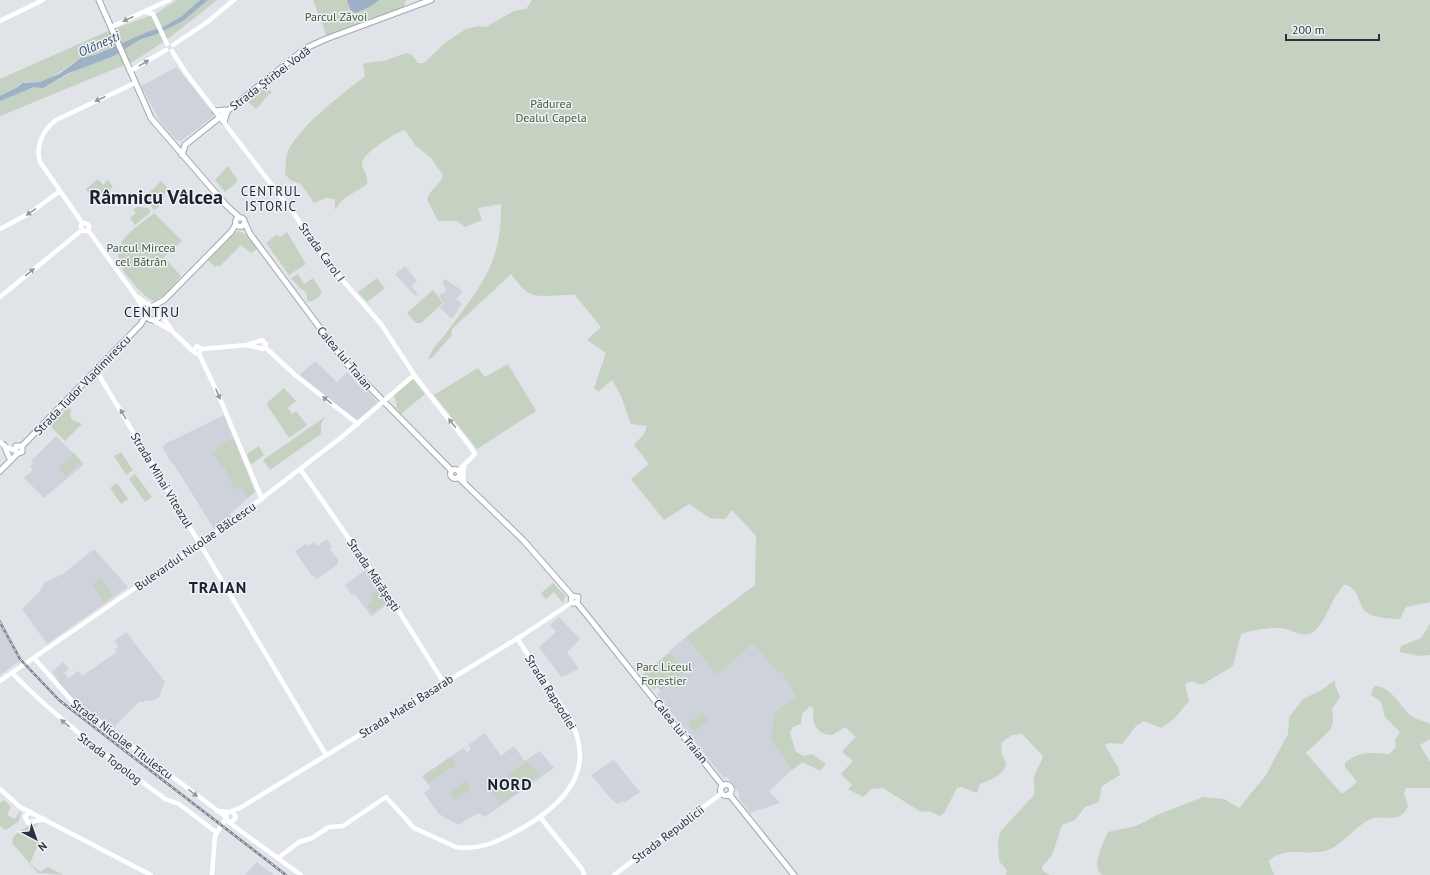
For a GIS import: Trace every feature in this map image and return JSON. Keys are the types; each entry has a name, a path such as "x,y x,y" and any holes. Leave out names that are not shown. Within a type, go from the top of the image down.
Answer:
{"main road":[{"name":"Calea lui Traian","path":"99,0 151,118 231,210 239,223 250,234 336,351 383,402 452,471 451,477 456,479 458,477 529,547 572,596 578,597 577,603 723,786 728,785 731,788 729,794 794,875"},
{"name":"Strada Știrbei Vodă","path":"184,145 310,46 431,0"},
{"path":"215,111 230,108"},
{"path":"224,122 225,116 230,108"},
{"path":"174,146 184,145"},
{"path":"180,153 184,145"},
{"path":"164,300 159,311 152,306 164,300 239,223"},
{"name":"Strada Tudor Vladimirescu","path":"16,450 20,444 22,446 141,324 152,306"},
{"name":"Strada Tudor Vladimirescu","path":"141,324 158,317 159,311"},
{"path":"146,314 152,320"},
{"path":"2,444 9,457"},
{"path":"0,466 16,450"},
{"path":"0,470 16,450"},
{"path":"452,471 458,471 458,477"},
{"path":"572,596 571,603 577,603"},
{"path":"723,786 720,790 722,793 725,795 729,794"}],"street":[{"path":"0,21 43,0"},
{"path":"111,27 169,0"},
{"path":"168,44 173,45 206,23 234,0"},
{"path":"153,14 160,5"},
{"path":"144,12 153,14"},
{"path":"153,14 168,44 166,50"},
{"path":"129,69 166,50 172,51 173,45"},
{"name":"Strada Carol I","path":"172,51 186,73 296,217 333,270 381,324 414,375 475,454 464,465"},
{"path":"135,83 60,118 53,123 44,132 39,145 39,158 83,224 81,226 135,295 146,314"},
{"path":"0,229 30,213 60,191"},
{"path":"0,297 85,230"},
{"path":"135,295 152,306"},
{"path":"159,311 173,332"},
{"path":"152,320 173,332 194,349 196,354 200,356 262,499"},
{"path":"194,349 198,346 201,348 247,345 264,341 266,344 265,347 295,376 358,424"},
{"path":"258,342 257,345 260,348"},
{"path":"247,345 260,348 265,347"},
{"path":"200,356 201,348"},
{"name":"Strada Mihai Viteazul","path":"96,370 326,755"},
{"name":"Bulevardul Nicolae Bălcescu","path":"0,681 200,544 262,499 358,424 414,375"},
{"path":"2,444 16,450"},
{"path":"458,471 464,465"},
{"path":"464,465 463,477 465,484"},
{"name":"Strada Mărășești","path":"301,470 393,602 444,683"},
{"name":"Strada Matei Basarab","path":"230,811 240,808 517,638 571,603"},
{"name":"Strada Rapsodiei","path":"278,858 299,842 316,836 329,827 344,826 386,797 414,828 448,844 462,848 488,846 540,817 557,803 572,786 580,768 581,750 579,738 571,721 517,638"},
{"name":"Strada Nicolae Titulescu","path":"34,658 72,701 217,811 226,820 242,830 301,875"},
{"name":"Strada Topolog","path":"12,673 44,706 71,729 165,799 180,804 216,832"},
{"path":"0,789 20,807 152,875"},
{"name":"Strada Republicii","path":"614,875 722,793"},
{"path":"20,807 28,823 44,819"},
{"path":"226,820 235,820 240,808"},
{"path":"212,875 216,832 226,820 230,811 217,811"},
{"name":"Strada Nicolae Titulescu","path":"230,811 236,817 242,830"},
{"path":"25,816 32,813"},
{"path":"32,813 34,821"},
{"path":"540,817 586,875"}],"shaded area":[{"path":"177,67 215,115 181,141 176,140 161,123 141,86"},
{"path":"405,266 417,281 411,286 418,294 415,296 395,274"},
{"path":"445,279 463,291 456,299 462,304 452,319 440,308 444,303 439,296 447,290 442,282"},
{"path":"315,361 337,382 347,372 361,388 363,386 377,402 377,405 356,421 300,375"},
{"path":"224,415 255,492 230,514 232,517 214,529 173,463 171,463 163,448 165,444"},
{"path":"56,436 84,464 44,498 24,478 33,470 30,466 33,463 31,461"},
{"path":"327,539 332,547 330,549 338,560 338,564 317,579 314,575 312,576 295,551 306,544 308,546 314,542 317,546"},
{"path":"94,549 128,587 47,644 22,609 40,591 44,583 63,574"},
{"path":"367,569 391,602 371,616 354,593 352,595 345,585"},
{"path":"559,617 580,639 567,652 579,669 561,677 539,647 556,632 550,625"},
{"path":"0,618 13,647 22,659 0,675"},
{"path":"126,632 165,682 159,697 154,700 139,702 113,728 72,700 56,682 57,678 52,672 63,662 69,669 64,673 69,678 78,671 82,676 117,652 115,649 119,646 114,641"},
{"path":"686,637 717,675 753,644 777,672 781,672 796,696 774,713 775,717 771,728 775,732 769,738 792,770 769,791 780,803 750,813 739,798 739,793 727,777 723,777 658,696 658,694 685,670 669,651"},
{"path":"485,733 501,756 514,746 525,761 540,751 554,768 485,817 478,813 458,825 439,814 424,793 431,788 422,776 463,748 467,752 471,749 468,745"},
{"path":"614,760 640,792 624,803 622,801 618,804 611,799 591,775"},
{"path":"257,862 274,875 245,875"}],"green space":[{"path":"177,0 200,0 182,16 165,26 147,32 95,55 78,60 52,77 40,82 24,82 19,84 18,87 0,96 0,79 106,32 157,13"},
{"path":"208,0 217,0 169,38 134,61 0,116 0,101 34,87 47,86 85,65 114,56 141,39 155,35 183,21"},
{"name":"Parcul Zăvoi","path":"313,0 407,0 404,8 327,37"},
{"name":"Pădurea Dealul Capela","path":"532,0 1430,0 1430,602 1406,607 1400,619 1379,617 1365,611 1358,595 1347,585 1344,585 1339,590 1322,623 1318,628 1309,634 1301,634 1277,628 1241,634 1233,666 1203,684 1198,684 1192,681 1185,684 1189,701 1174,719 1161,728 1144,721 1136,726 1122,744 1109,743 1105,745 1119,769 1120,775 1102,786 1099,802 1085,807 1075,820 1062,825 1052,855 1042,867 1043,871 1050,875 1006,875 1007,870 999,861 998,842 1000,832 1033,796 1035,791 1034,777 1043,756 1022,734 1012,735 1001,743 1002,754 1006,763 1000,774 980,784 977,793 961,787 957,788 944,813 940,816 929,811 921,812 883,788 872,789 863,797 848,789 852,785 841,774 853,761 843,753 843,750 856,737 845,727 832,735 819,731 814,724 814,710 810,706 802,714 801,724 793,727 790,733 796,752 804,756 812,754 826,764 820,771 803,762 792,770 769,738 774,732 771,728 775,717 774,713 796,696 781,672 777,672 753,644 717,675 686,637 755,585 756,536 732,510 725,519 710,518 689,504 664,520 631,479 649,464 634,445 644,434 647,426 631,424 621,396 612,380 598,392 594,388 606,353 587,340 601,327 575,295 533,295 524,289 511,274 452,329 451,336 432,358 428,359 435,347 471,299 488,272 498,242 501,204 478,208 482,220 465,227 457,221 438,221 427,199 430,192 440,181 443,175 430,157 415,145 405,130 388,139 368,154 362,163 367,178 367,184 341,201 335,210 335,199 326,198 314,203 301,184 290,180 285,174 287,153 297,137 324,109 365,76 363,65 365,63 384,61 406,53 412,55 418,63 424,63 445,43 466,29 478,26 486,27 514,11 526,9"},
{"path":"263,86 272,92 256,109 246,100"},
{"path":"228,166 238,181 225,192 215,180"},
{"path":"98,179 103,185 108,180 113,187 101,197 98,194 90,195 86,189"},
{"path":"161,181 167,187 162,204 156,209 153,209 149,202 146,205 139,203"},
{"path":"137,207 148,208 151,212 135,225 130,218 136,213 133,210"},
{"name":"Parcul Mircea cel Bătrân","path":"154,213 182,241 164,257 181,276 164,295 154,301 143,294 134,285 121,267 118,257 119,248 129,233"},
{"path":"237,231 240,231 246,235 257,249 251,253 241,245 219,267 217,265 215,267 208,260"},
{"path":"287,232 306,264 289,275 266,243 276,235 280,237"},
{"path":"298,274 304,284 313,278 322,292 320,293 321,295 313,301 307,301 307,295 304,290 302,290 291,278"},
{"path":"377,278 385,288 367,302 358,292"},
{"path":"433,290 443,303 421,323 416,323 407,313"},
{"path":"508,364 536,411 477,449 434,395 478,368 485,377"},
{"path":"413,379 425,394 401,414 396,407 394,395"},
{"path":"284,388 296,401 288,408 292,414 296,411 307,425 289,438 267,405 267,403"},
{"path":"68,407 71,410 70,415 72,420 82,424 65,441 50,426"},
{"path":"325,417 321,424 321,434 270,470 263,460"},
{"path":"234,439 255,492 247,498 241,487 235,490 224,466 221,467 216,456 213,457 211,452 218,449 217,446"},
{"path":"259,446 264,455 252,464 250,463 247,454"},
{"path":"121,452 133,470 126,475 114,456"},
{"path":"74,453 81,461 66,476 59,468"},
{"path":"135,474 152,497 145,502 129,479"},
{"path":"117,483 128,499 121,504 110,488"},
{"path":"101,578 113,595 104,602 92,585"},
{"path":"553,583 565,596 563,603 554,592 546,599 541,593"},
{"path":"379,589 388,602 373,613 367,605 373,601 370,596"},
{"path":"1430,624 1430,655 1420,656 1400,652 1401,646 1421,638"},
{"name":"Parc Liceul Forestier","path":"670,652 686,670 661,691 657,687 654,690 642,675"},
{"path":"1335,680 1335,685 1340,697 1332,709 1333,722 1330,730 1306,753 1342,794 1357,782 1345,767 1345,763 1361,754 1389,754 1396,747 1395,740 1400,732 1385,717 1381,702 1371,695 1374,686 1390,692 1412,717 1430,724 1430,739 1420,745 1430,762 1430,788 1406,788 1404,793 1408,806 1405,812 1396,817 1371,819 1359,826 1339,844 1328,850 1321,852 1290,852 1275,856 1269,861 1274,875 1103,875 1099,872 1097,861 1108,832 1136,826 1157,815 1203,797 1224,799 1239,808 1266,775 1288,734 1289,717 1303,699 1322,690"},
{"path":"702,712 708,720 694,732 688,724"},
{"path":"451,757 456,764 429,783 424,776"},
{"path":"528,761 539,775 518,791 507,776"},
{"path":"507,778 517,792 501,804 491,790"},
{"path":"466,781 471,789 455,800 450,792"},
{"path":"4,800 11,807 7,815 15,819 20,811 21,813 19,821 6,830 0,826 0,803"},
{"path":"37,822 39,823 30,832 39,843 30,863 40,872 48,867 63,875 38,873 12,843 13,837 21,830"}],"water":[{"path":"200,0 208,0 183,21 155,35 141,39 114,56 69,73 43,88 34,87 0,101 0,96 18,87 22,83 40,82 59,74 81,58 95,55 147,32 165,26 182,16"},
{"path":"347,0 379,0 371,6 356,13 351,11"}],"railway":[{"path":"0,622 20,659 59,700 286,875"}],"district":[{"name":"Râmnicu Vâlcea","path":"156,197"},
{"name":"CENTRUL ISTORIC","path":"271,198"},
{"name":"CENTRU","path":"152,312"},
{"name":"TRAIAN","path":"218,587"},
{"name":"NORD","path":"510,784"}],"water label":[{"name":"Olănești","path":"99,44"}]}
